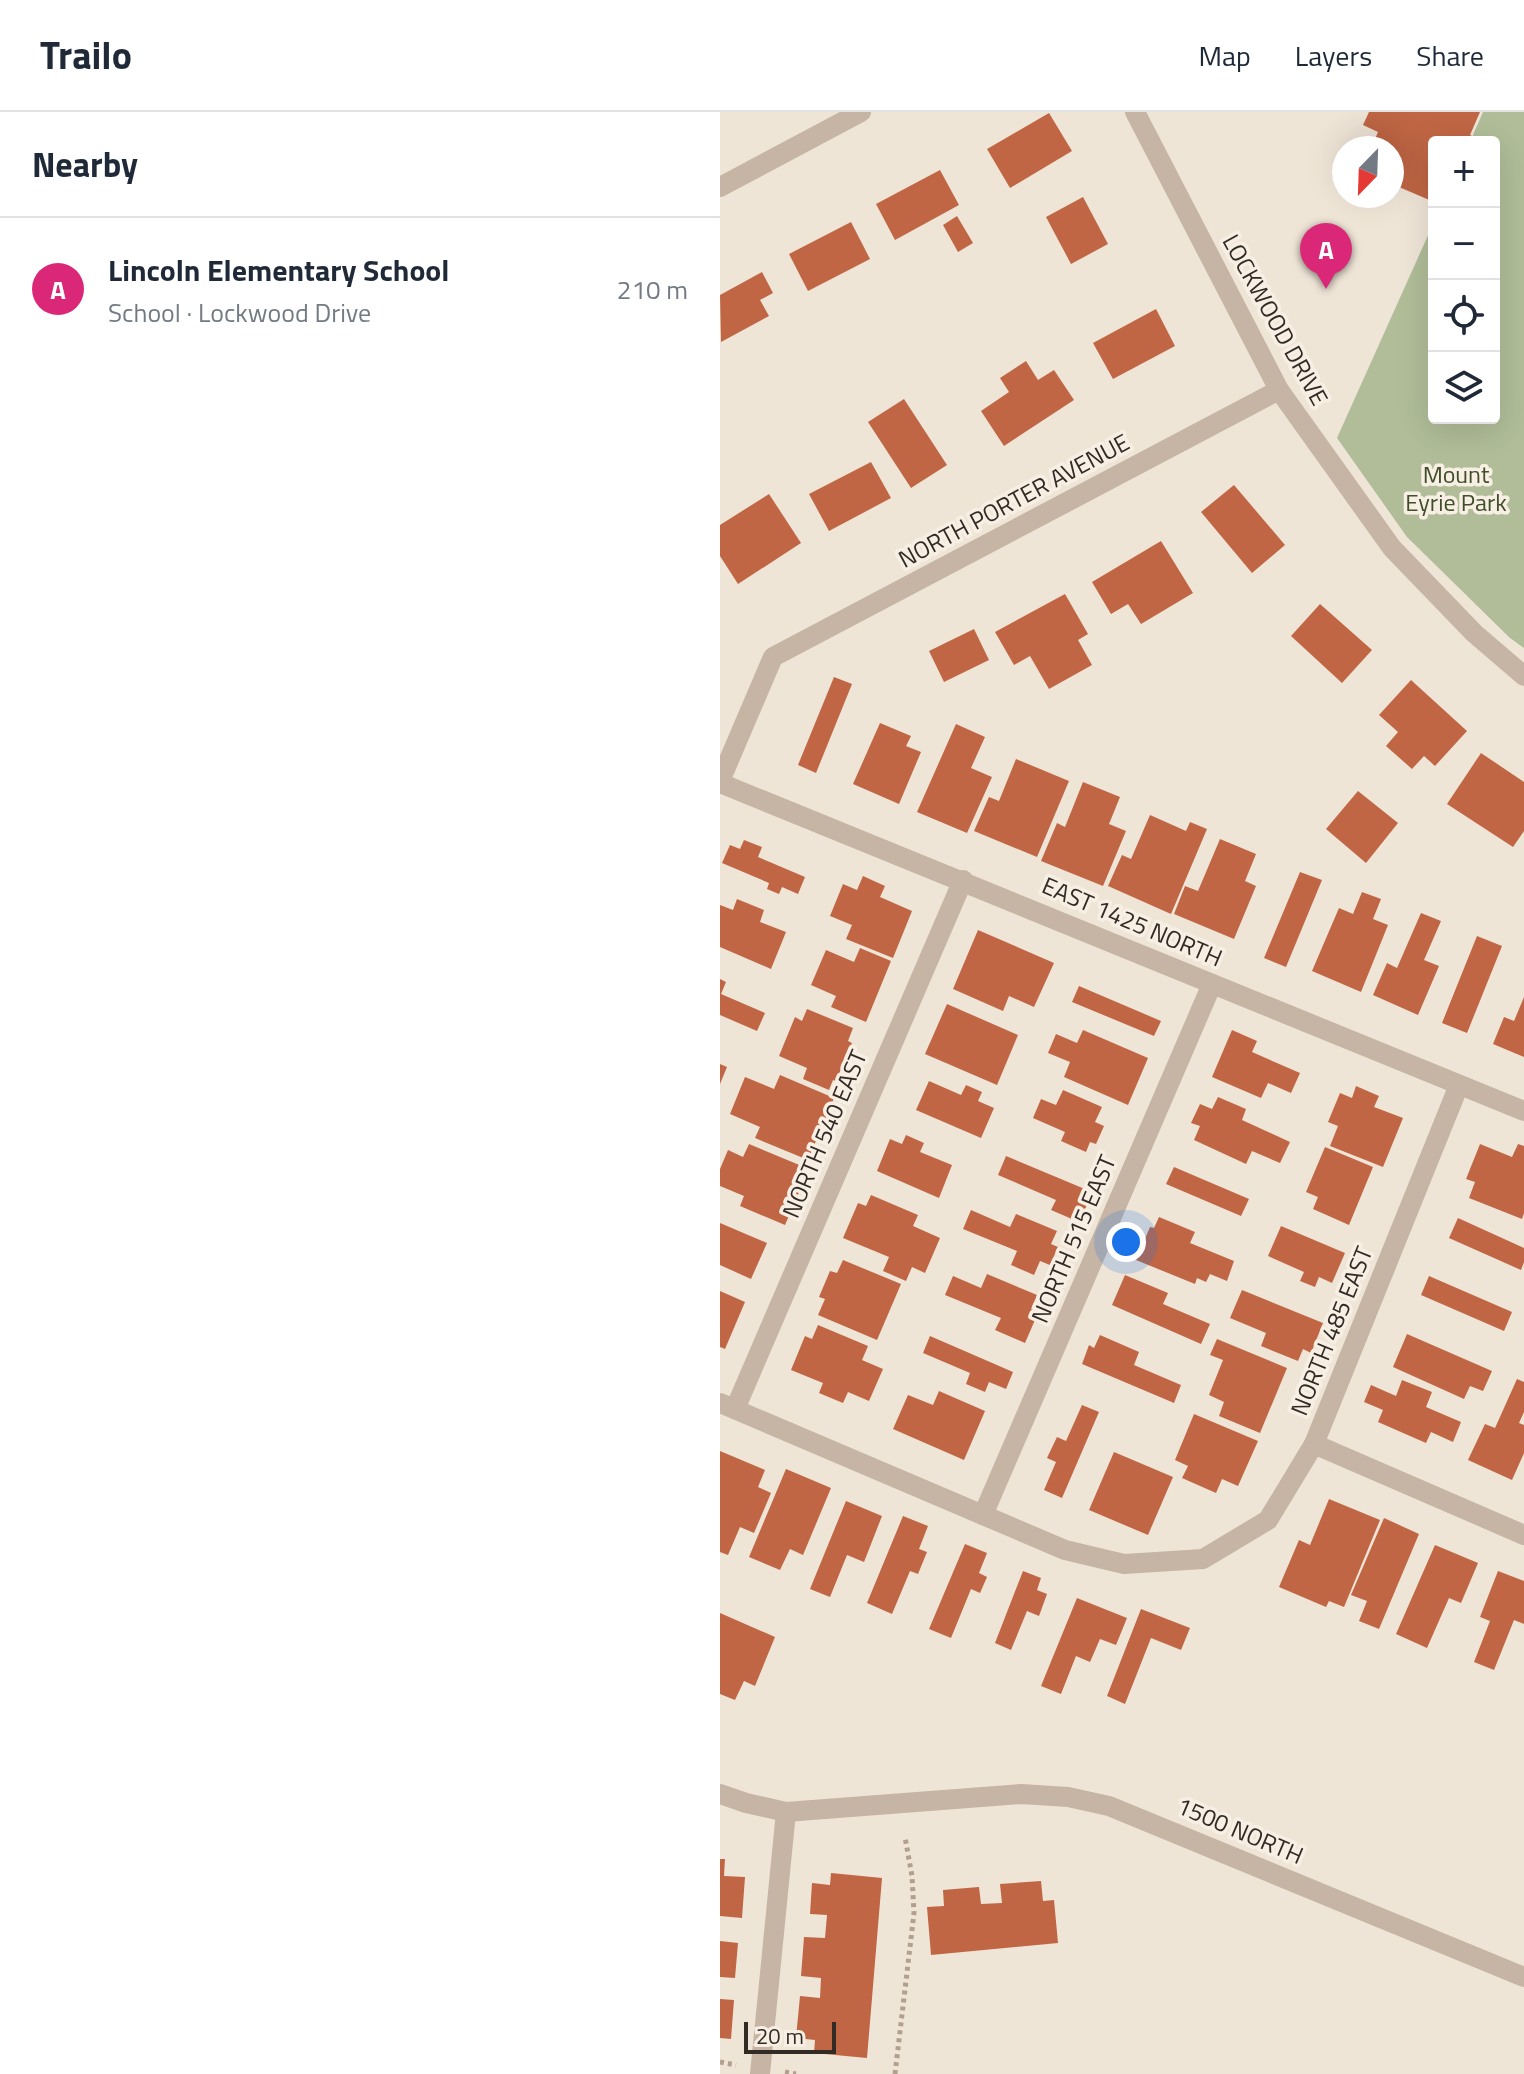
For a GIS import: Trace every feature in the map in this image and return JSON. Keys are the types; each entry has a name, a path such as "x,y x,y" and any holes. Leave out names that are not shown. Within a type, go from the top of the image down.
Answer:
{"street":[{"path":"720,187 861,112"},
{"name":"LOCKWOOD DRIVE","path":"1135,112 1279,390 1392,548 1474,633 1524,676"},
{"name":"NORTH PORTER AVENUE","path":"720,782 773,657 1279,390"},
{"name":"EAST 1425 NORTH","path":"720,782 1524,1111"},
{"name":"NORTH 540 EAST","path":"727,1406 963,880"},
{"name":"NORTH 515 EAST","path":"983,1515 1212,984"},
{"name":"NORTH 485 EAST","path":"983,1515 1065,1550 1124,1564 1203,1559 1268,1520 1314,1444 1459,1085"},
{"path":"727,1406 983,1515"},
{"path":"1314,1444 1524,1535"},
{"name":"1500 NORTH","path":"720,1794 786,1812 1021,1794 1068,1797 1109,1806 1524,1977"},
{"path":"760,2074 786,1812"}],"path":[{"path":"895,2074 906,2003 914,1913 905,1837"},
{"path":"720,2062 737,2065"},
{"path":"784,2072 796,2074"}],"green space":[{"name":"Mount Eyrie Park","path":"1483,112 1524,112 1524,648 1407,537 1337,438 1428,235 1428,424 1500,424 1500,136 1473,136"}],"building":[{"path":"1369,112 1480,112 1470,135 1472,136 1428,136 1428,199 1404,189 1404,136 1376,136 1378,132 1363,125"},
{"path":"1049,113 1072,151 1010,188 987,149"},
{"path":"940,170 959,205 895,240 876,204"},
{"path":"1083,197 1108,244 1071,264 1046,217"},
{"path":"957,216 973,243 958,252 943,225"},
{"path":"851,222 870,259 808,291 789,254"},
{"path":"762,272 773,293 760,300 769,316 721,342 720,295"},
{"path":"1156,309 1175,346 1113,379 1093,343"},
{"path":"1026,361 1038,380 1054,370 1074,400 1004,446 981,411 1009,392 1000,378"},
{"path":"904,399 947,465 911,488 868,422"},
{"path":"871,462 891,498 829,531 809,494"},
{"path":"1234,485 1285,545 1252,573 1201,512"},
{"path":"769,494 801,543 738,584 720,556 720,525"},
{"path":"1161,541 1193,593 1141,624 1128,604 1111,614 1092,582"},
{"path":"1065,594 1088,634 1078,640 1092,665 1049,689 1030,656 1014,665 995,632"},
{"path":"1320,604 1372,650 1342,683 1291,636"},
{"path":"974,629 989,660 944,682 929,651"},
{"path":"834,677 852,684 816,773 798,765"},
{"path":"1411,680 1467,731 1435,766 1424,756 1412,769 1386,746 1398,732 1379,715"},
{"path":"880,723 911,736 906,746 921,752 899,804 853,784"},
{"path":"956,724 985,737 971,768 992,777 967,833 917,812"},
{"path":"1481,753 1524,782 1524,831 1513,847 1447,804"},
{"path":"1016,759 1069,781 1037,857 974,831 989,797 999,801"},
{"path":"1083,782 1120,797 1109,824 1126,831 1103,886 1041,861 1057,823 1065,827"},
{"path":"1358,791 1398,823 1366,863 1326,829"},
{"path":"1150,815 1186,831 1190,822 1207,829 1171,914 1108,886 1122,855 1131,859"},
{"path":"1220,839 1256,854 1245,881 1256,886 1234,939 1174,914 1185,886 1198,891"},
{"path":"744,840 762,847 758,857 805,877 798,894 782,887 779,894 767,889 769,883 722,863 730,845 740,849"},
{"path":"1300,872 1322,880 1286,967 1264,958"},
{"path":"863,876 885,886 880,897 912,911 893,958 846,939 852,925 830,916 843,884 857,890"},
{"path":"1362,892 1381,899 1373,919 1388,925 1361,992 1312,971 1339,908 1353,914"},
{"path":"737,899 764,910 760,922 786,932 771,969 720,947 720,905 733,910"},
{"path":"1421,913 1441,921 1424,960 1439,966 1418,1015 1373,995 1387,963 1397,968"},
{"path":"978,930 1054,963 1034,1007 1009,996 1003,1011 953,989"},
{"path":"1477,936 1502,946 1467,1033 1442,1023"},
{"path":"860,948 891,961 866,1022 831,1007 836,996 811,985 826,950 854,962"},
{"path":"720,979 726,982 721,994 765,1013 757,1031 720,1015"},
{"path":"1079,986 1161,1021 1154,1036 1072,1002"},
{"path":"1524,997 1524,1057 1493,1044 1504,1017 1514,1021"},
{"path":"947,1004 1018,1035 997,1085 925,1054"},
{"path":"807,1009 853,1028 848,1041 852,1043 829,1090 803,1079 807,1068 779,1056 795,1017 802,1021"},
{"path":"1083,1030 1148,1058 1128,1105 1064,1077 1070,1062 1048,1053 1056,1034 1077,1043"},
{"path":"1232,1030 1257,1041 1252,1052 1300,1073 1291,1093 1268,1083 1261,1098 1212,1077"},
{"path":"720,1064 727,1067 720,1084"},
{"path":"780,1075 834,1098 808,1160 755,1138 760,1127 730,1114 745,1077 774,1089"},
{"path":"929,1081 961,1095 966,1085 982,1092 978,1101 994,1108 981,1138 916,1110"},
{"path":"1356,1086 1379,1096 1374,1107 1403,1118 1383,1167 1330,1146 1338,1126 1328,1122 1340,1093 1352,1098"},
{"path":"1063,1090 1102,1107 1095,1122 1104,1126 1096,1144 1090,1142 1086,1152 1061,1141 1065,1132 1033,1118 1041,1099 1056,1105"},
{"path":"1218,1097 1246,1109 1242,1120 1290,1142 1280,1163 1252,1151 1246,1164 1194,1140 1200,1126 1191,1123 1200,1104 1212,1109"},
{"path":"906,1135 924,1143 920,1152 952,1165 939,1198 877,1171 890,1139 902,1144"},
{"path":"749,1144 809,1169 785,1225 740,1206 744,1196 720,1186 720,1169 728,1150 743,1157"},
{"path":"1480,1144 1512,1157 1518,1144 1524,1146 1522,1219 1469,1198 1475,1182 1466,1179"},
{"path":"1325,1147 1373,1167 1349,1225 1313,1209 1318,1197 1306,1192"},
{"path":"1006,1156 1092,1192 1084,1212 1076,1208 1072,1219 1051,1210 1056,1200 998,1175"},
{"path":"1174,1167 1249,1199 1241,1216 1166,1184"},
{"path":"871,1195 918,1215 913,1226 940,1238 925,1273 912,1267 906,1281 883,1271 889,1257 843,1238 858,1203 866,1206"},
{"path":"971,1210 1010,1227 1016,1214 1057,1231 1051,1244 1058,1247 1050,1265 1040,1261 1034,1275 1011,1265 1017,1251 963,1229"},
{"path":"1159,1217 1195,1232 1190,1243 1234,1261 1227,1281 1210,1274 1206,1282 1197,1278 1195,1284 1136,1260 1150,1227 1154,1228"},
{"path":"1458,1218 1524,1248 1521,1270 1449,1238"},
{"path":"720,1223 767,1243 751,1279 720,1265"},
{"path":"1281,1226 1345,1253 1332,1283 1319,1277 1315,1287 1300,1281 1304,1272 1268,1256"},
{"path":"843,1260 901,1284 877,1340 818,1315 825,1299 819,1297 830,1271 837,1273"},
{"path":"987,1274 1037,1295 1031,1309 1038,1313 1025,1343 995,1330 1001,1318 945,1295 953,1276 981,1288"},
{"path":"1125,1275 1168,1293 1163,1304 1210,1324 1201,1344 1112,1305"},
{"path":"1429,1276 1512,1312 1504,1331 1421,1295"},
{"path":"1242,1290 1323,1323 1311,1353 1303,1349 1298,1361 1261,1346 1266,1333 1230,1318"},
{"path":"720,1291 745,1302 725,1349 720,1347"},
{"path":"818,1325 868,1346 862,1360 883,1369 869,1401 848,1392 843,1403 819,1393 823,1383 791,1370 805,1336 812,1339"},
{"path":"1407,1334 1492,1371 1483,1391 1470,1386 1464,1399 1393,1367"},
{"path":"1100,1335 1139,1352 1134,1365 1181,1385 1174,1403 1082,1364 1089,1345 1094,1348"},
{"path":"930,1336 1013,1372 1006,1389 989,1382 985,1392 966,1384 970,1373 923,1353"},
{"path":"1217,1339 1287,1368 1260,1433 1219,1416 1224,1402 1209,1395 1223,1360 1210,1355"},
{"path":"1517,1379 1524,1382 1524,1412 1519,1423 1524,1425 1524,1453 1512,1480 1468,1460 1485,1424 1495,1428"},
{"path":"1402,1380 1432,1392 1426,1407 1461,1422 1453,1442 1431,1432 1426,1443 1378,1422 1383,1410 1364,1402 1371,1385 1396,1396"},
{"path":"939,1391 985,1411 964,1460 893,1429 908,1395 933,1405"},
{"path":"1082,1405 1099,1412 1062,1498 1044,1490 1056,1462 1047,1458 1057,1437 1066,1441"},
{"path":"1194,1414 1258,1441 1238,1486 1222,1479 1216,1493 1182,1478 1188,1466 1175,1460"},
{"path":"720,1451 765,1470 758,1487 771,1493 754,1533 740,1527 728,1555 720,1552"},
{"path":"1114,1452 1173,1477 1148,1535 1089,1510"},
{"path":"786,1469 831,1488 803,1555 790,1549 780,1570 749,1557"},
{"path":"1329,1499 1380,1520 1344,1607 1329,1601 1326,1607 1279,1587 1299,1540 1310,1545"},
{"path":"846,1501 882,1516 864,1562 847,1555 830,1597 810,1589"},
{"path":"903,1516 928,1526 919,1549 927,1552 918,1574 910,1571 892,1614 867,1603"},
{"path":"1384,1518 1419,1534 1379,1629 1359,1621 1367,1601 1351,1595"},
{"path":"965,1544 987,1553 979,1573 987,1577 980,1593 971,1589 951,1638 929,1629"},
{"path":"1435,1545 1478,1563 1461,1603 1449,1598 1427,1648 1396,1634"},
{"path":"1023,1571 1041,1578 1037,1590 1047,1594 1039,1616 1027,1611 1011,1650 995,1643"},
{"path":"1498,1571 1524,1581 1524,1624 1514,1620 1494,1670 1474,1662 1490,1621 1480,1617"},
{"path":"1077,1598 1127,1618 1116,1645 1100,1639 1090,1662 1076,1656 1061,1694 1041,1686"},
{"path":"1141,1609 1190,1628 1181,1650 1151,1638 1125,1704 1107,1696"},
{"path":"720,1613 775,1637 755,1686 744,1681 735,1700 720,1694"},
{"path":"720,1859 725,1859 724,1876 745,1877 742,1918 720,1916"},
{"path":"831,1873 882,1878 867,2058 814,2053 815,2040 796,2038 800,1996 820,1998 821,1978 801,1976 804,1937 825,1938 827,1915 810,1914 812,1883 830,1885"},
{"path":"1041,1881 1043,1901 1054,1900 1058,1943 931,1955 927,1907 944,1906 943,1890 979,1887 981,1904 1002,1903 1000,1884"},
{"path":"720,1941 738,1943 735,1978 720,1977"},
{"path":"720,1999 734,2000 731,2039 720,2038"}],"place":[{"name":"Lincoln Elementary School","path":"1326,289"}]}
